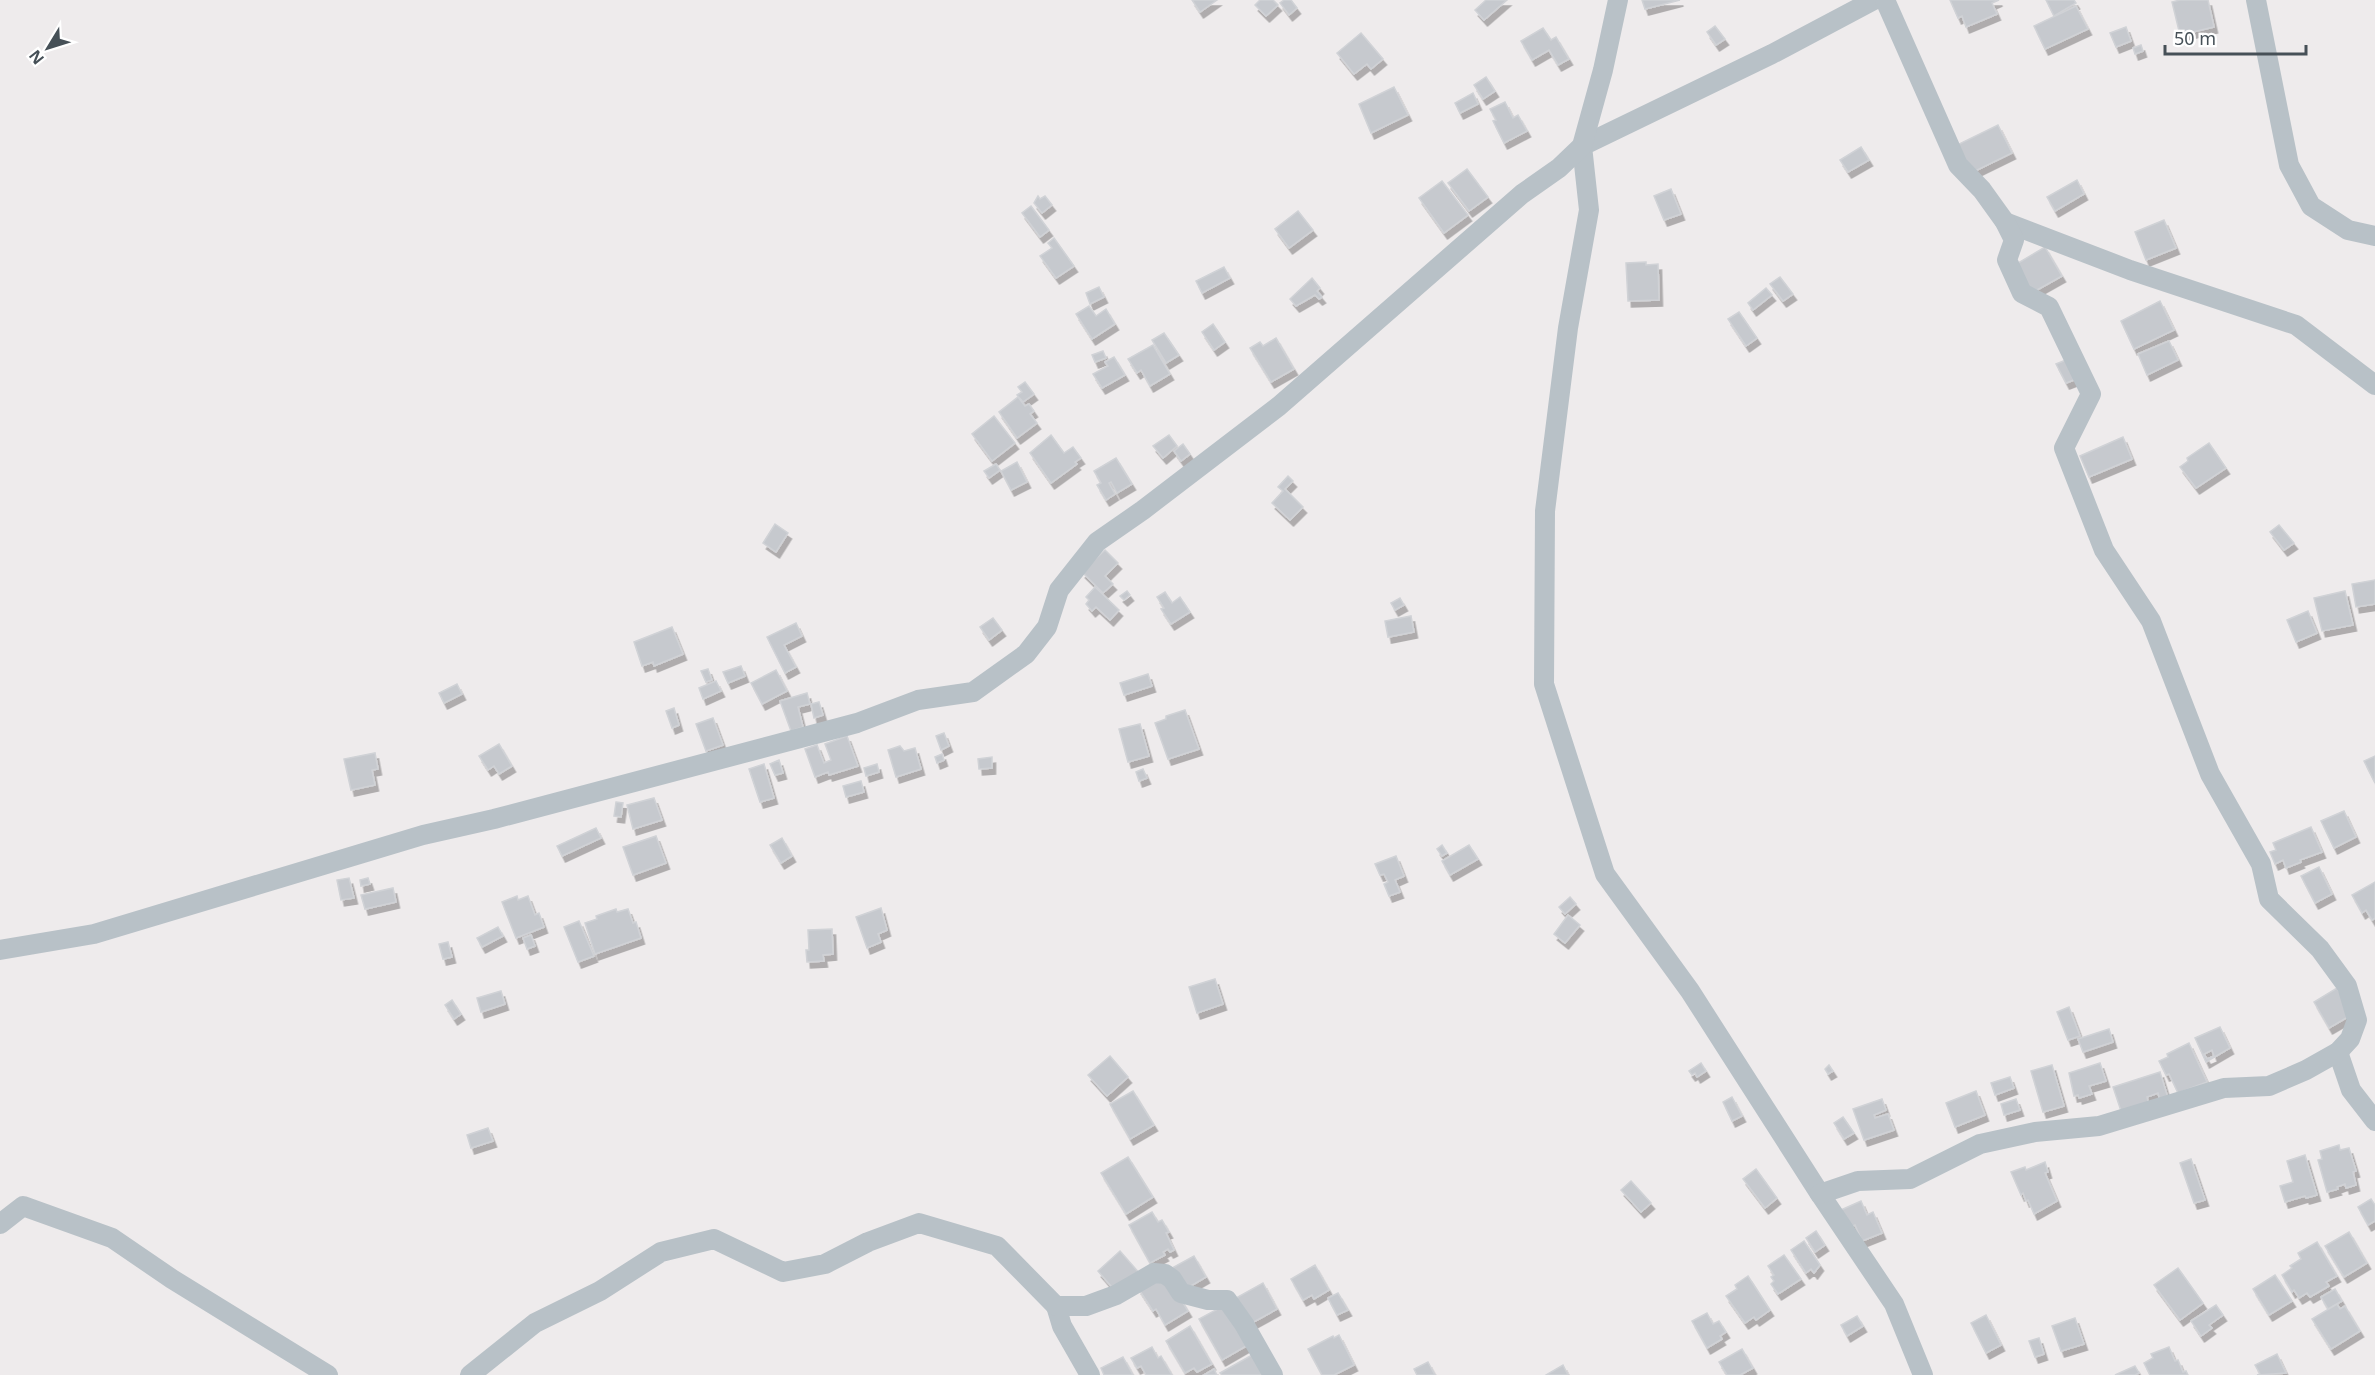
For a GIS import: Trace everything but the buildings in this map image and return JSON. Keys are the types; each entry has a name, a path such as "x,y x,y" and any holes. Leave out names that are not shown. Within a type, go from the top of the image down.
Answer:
{"street":[{"path":"1618,0 1603,70 1582,146 1589,210 1568,328 1545,511 1544,684 1605,874 1690,991 1820,1194 1894,1304 1923,1375"},
{"path":"0,950 94,934 423,835 494,819 857,723 918,700 973,692 1026,654 1047,627 1059,590 1097,542 1143,510 1279,406 1522,194 1559,168 1582,146 1772,54 1874,0"},
{"path":"1820,1194 1858,1181 1910,1179 1980,1144 2035,1132 2099,1126 2224,1088 2269,1086 2306,1070 2338,1052 2350,1039 2357,1020 2347,986 2320,950 2269,899 2261,864 2210,774 2151,621 2104,550 2064,448 2091,394 2049,307 2022,293 2007,260 2014,240 2005,222 1982,190 1958,165 1885,0"},
{"path":"2256,0 2289,165 2311,206 2348,230 2375,236"},
{"path":"2005,222 2130,270 2296,325 2375,385"},
{"path":"2338,1052 2351,1090 2375,1121"},
{"path":"0,1224 23,1206 112,1238 172,1279 328,1375"},
{"path":"470,1375 536,1323 600,1292 661,1252 714,1239 783,1272 825,1264 868,1242 919,1223 997,1246 1056,1306 1062,1326 1090,1375"},
{"path":"1056,1306 1086,1306 1116,1295 1154,1273 1165,1274 1172,1279 1181,1293 1208,1300 1227,1300 1244,1324 1273,1375"}]}
